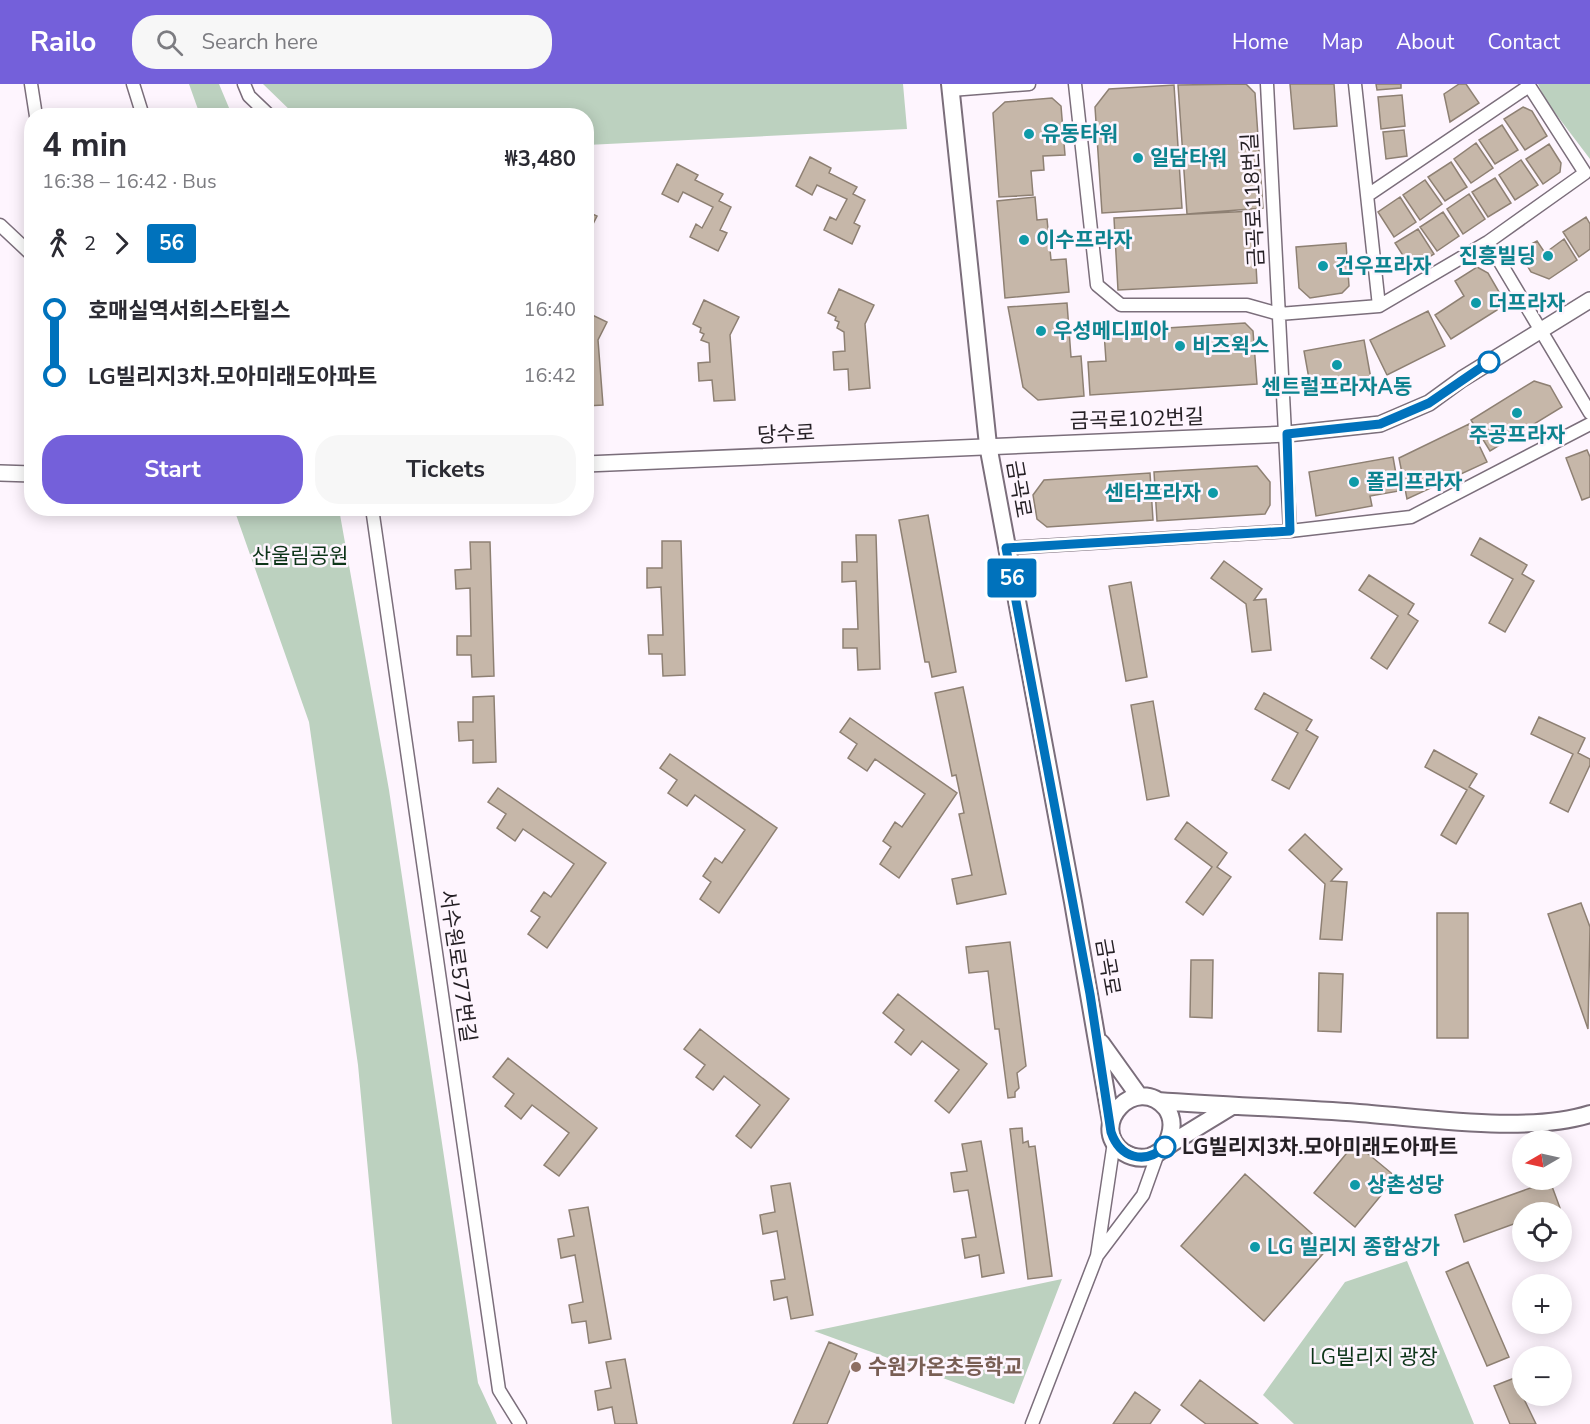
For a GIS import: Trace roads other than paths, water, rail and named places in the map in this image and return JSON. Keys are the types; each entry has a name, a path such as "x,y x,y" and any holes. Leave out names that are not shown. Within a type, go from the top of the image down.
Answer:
{"main road":[{"name":"금곡로","path":"951,87 988,446 1098,1040 1111,1122"},
{"name":"금곡로","path":"1098,1040 1139,1096"},
{"path":"1232,1106 1149,1157 1129,1156 1114,1142 1111,1122 1120,1104 1139,1096 1158,1101 1232,1106 1274,1106 1498,1124 1575,1119 1590,1114"},
{"path":"1158,1101 1168,1110 1172,1122 1171,1135 1162,1150"}],"street":[{"path":"31,84 35,108"},
{"path":"133,84 140,108"},
{"path":"244,84 249,96 262,108"},
{"path":"951,87 1029,84"},
{"path":"1075,84 1097,285 1121,305 1247,305 1279,314 1379,306 1488,242 1585,173 1529,85 1368,195"},
{"name":"금곡로118번길","path":"1267,84 1279,314"},
{"path":"1355,84 1379,306"},
{"path":"0,225 24,248"},
{"path":"1488,242 1590,413"},
{"name":"금곡로102번길","path":"988,446 1287,434 1380,424 1429,403 1541,328 1590,300"},
{"path":"1279,314 1287,434 1290,531"},
{"path":"1006,548 1290,531 1411,518 1590,424"},
{"name":"당수로","path":"594,464 988,446"},
{"path":"0,473 24,474"},
{"name":"서수원로577번길","path":"373,516 499,1390 520,1424"},
{"path":"1032,1424 1097,1256 1114,1142"},
{"path":"1097,1256 1143,1195 1162,1150"}],"place":[{"name":"유동타워","path":"1029,134"},
{"name":"일담타워","path":"1138,158"},
{"name":"이수프라자","path":"1024,240"},
{"name":"진흥빌딩","path":"1548,256"},
{"name":"건우프라자","path":"1323,266"},
{"name":"더프라자","path":"1476,303"},
{"name":"우성메디피아","path":"1041,331"},
{"name":"비즈윅스","path":"1180,346"},
{"name":"센트럴프라자A동","path":"1337,365"},
{"name":"주공프라자","path":"1517,413"},
{"name":"폴리프라자","path":"1354,482"},
{"name":"센타프라자","path":"1213,493"},
{"name":"LG빌리지3차.모아미래도아파트","path":"1165,1147"},
{"name":"상촌성당","path":"1355,1185"},
{"name":"LG 빌리지 종합상가","path":"1255,1247"},
{"name":"수원가온초등학교","path":"856,1367"}],"park label":[{"name":"산울림공원","path":"300,556"},
{"name":"LG빌리지 광장","path":"1374,1357"}]}
